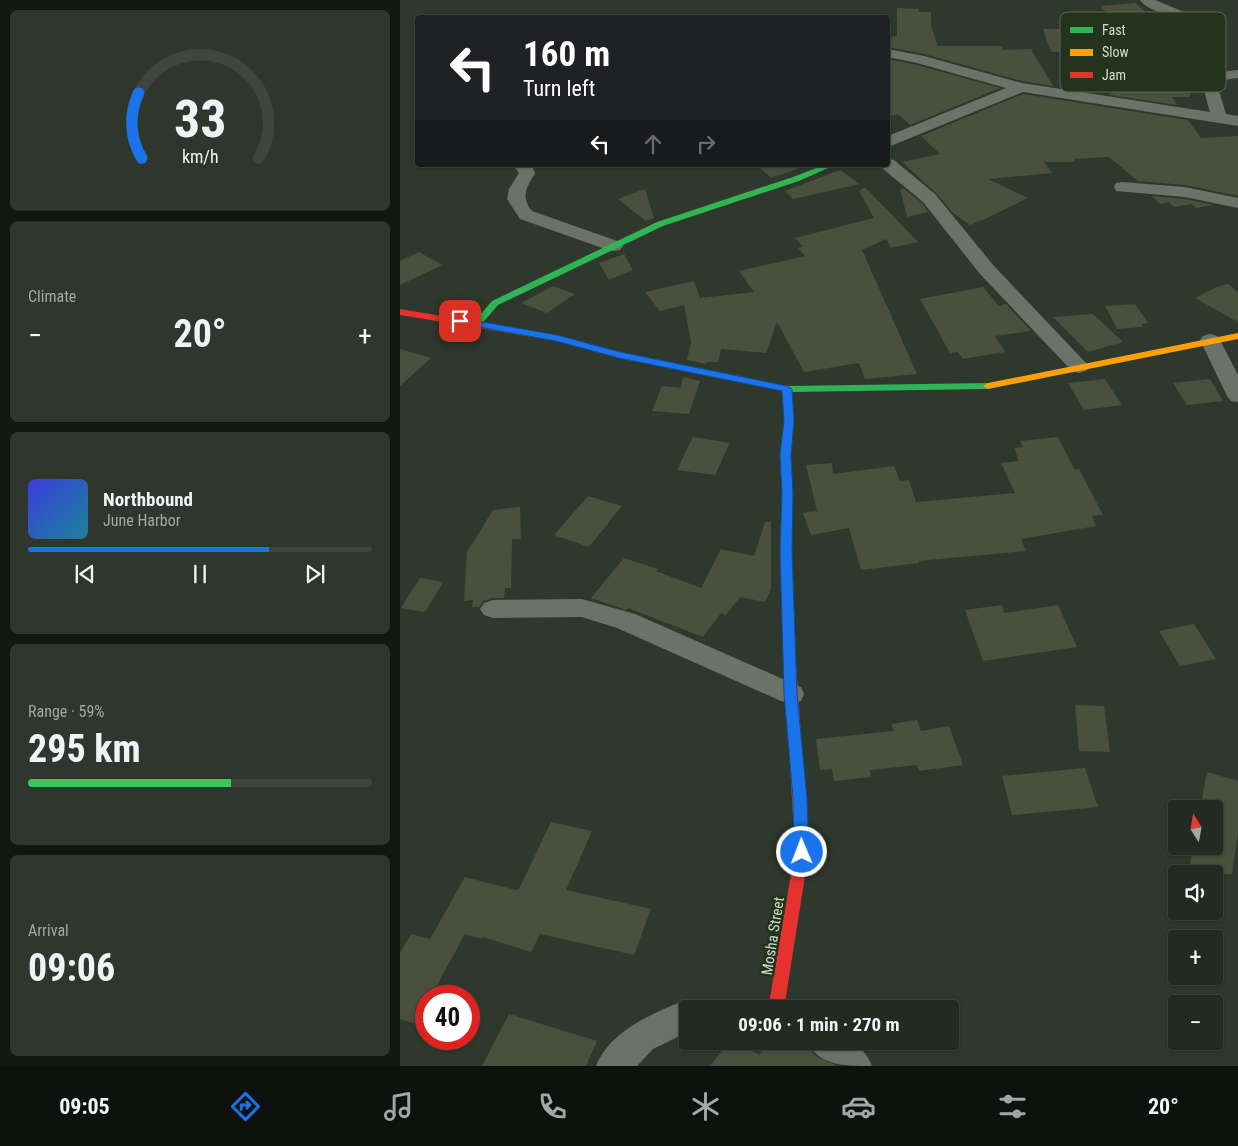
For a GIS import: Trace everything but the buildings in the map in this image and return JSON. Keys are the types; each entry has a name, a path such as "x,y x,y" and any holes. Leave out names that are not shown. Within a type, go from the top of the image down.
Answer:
{"street":[{"path":"1147,0 1151,4 1171,12"},
{"path":"890,53 919,59 1021,88 1219,117 1238,122"},
{"path":"890,141 1021,88"},
{"path":"1211,92 1219,117"},
{"path":"890,166 929,198 987,270 1078,367"},
{"path":"526,167 527,173 516,192 517,205 526,214 614,246"},
{"path":"477,324 494,303 660,224 796,179 826,167"},
{"path":"1122,188 1186,192 1238,203"},
{"path":"400,312 557,338 619,355 787,389 987,386 1210,340 1238,336"},
{"path":"1210,340 1238,396"},
{"name":"Mosha Street","path":"777,1000 802,852 800,798 791,694 786,552 788,493 785,456 789,420 787,389"},
{"path":"493,608 582,608 626,621 791,694"},
{"path":"613,1066 641,1038 679,1019"},
{"path":"835,1050 855,1066"}],"traffic: fast":[{"path":"477,324 495,303 660,224 796,179 826,167"},
{"path":"699,371 787,389 988,386"},
{"path":"787,389 789,420 785,455 787,493 786,552 790,662"}],"traffic: slow":[{"path":"988,386 1238,336"}],"traffic: jam":[{"path":"400,312 557,338 619,355 699,371"},
{"path":"777,1000 802,851 790,662"}],"route":[{"path":"460,321 557,338 619,355 787,389 789,420 785,456 788,493 786,552 791,694 800,798 802,852"}]}
